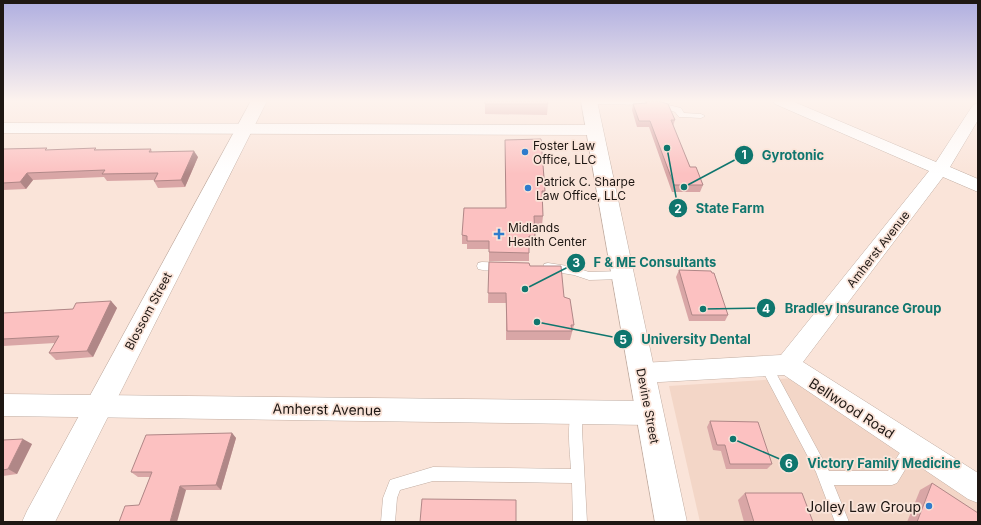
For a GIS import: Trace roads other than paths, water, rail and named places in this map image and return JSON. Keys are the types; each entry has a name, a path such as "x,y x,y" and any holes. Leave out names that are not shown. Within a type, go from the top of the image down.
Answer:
{"main road":[{"name":"Blossom Street","path":"38,522 246,126"},
{"name":"Devine Street","path":"594,126 671,522"}],"street":[{"path":"838,126 978,186"},
{"name":"Amherst Avenue","path":"776,366 940,169 967,126"},
{"path":"3,128 595,130"},
{"path":"642,373 776,366"},
{"name":"Bellwood Road","path":"776,366 912,446 978,489"},
{"name":"Amherst Avenue","path":"3,405 650,413"}],"lane":[{"path":"482,266 513,266"},
{"path":"537,266 555,267 589,276 623,275"},
{"path":"776,366 821,468 842,522"},
{"path":"577,412 580,522"},
{"path":"824,478 892,478 912,446"},
{"path":"388,522 390,498 395,485 433,474 578,476"}],"place":[{"name":"State Farm","path":"667,148"},
{"name":"Foster Law Office, LLC","path":"525,152"},
{"name":"Gyrotonic","path":"684,187"},
{"name":"Patrick C. Sharpe Law Office, LLC","path":"528,188"},
{"name":"Midlands Health Center","path":"499,234"},
{"name":"F & ME Consultants","path":"525,289"},
{"name":"Bradley Insurance Group","path":"703,309"},
{"name":"University Dental","path":"537,322"},
{"name":"Victory Family Medicine","path":"733,439"},
{"name":"Jolley Law Group","path":"929,506"}]}
